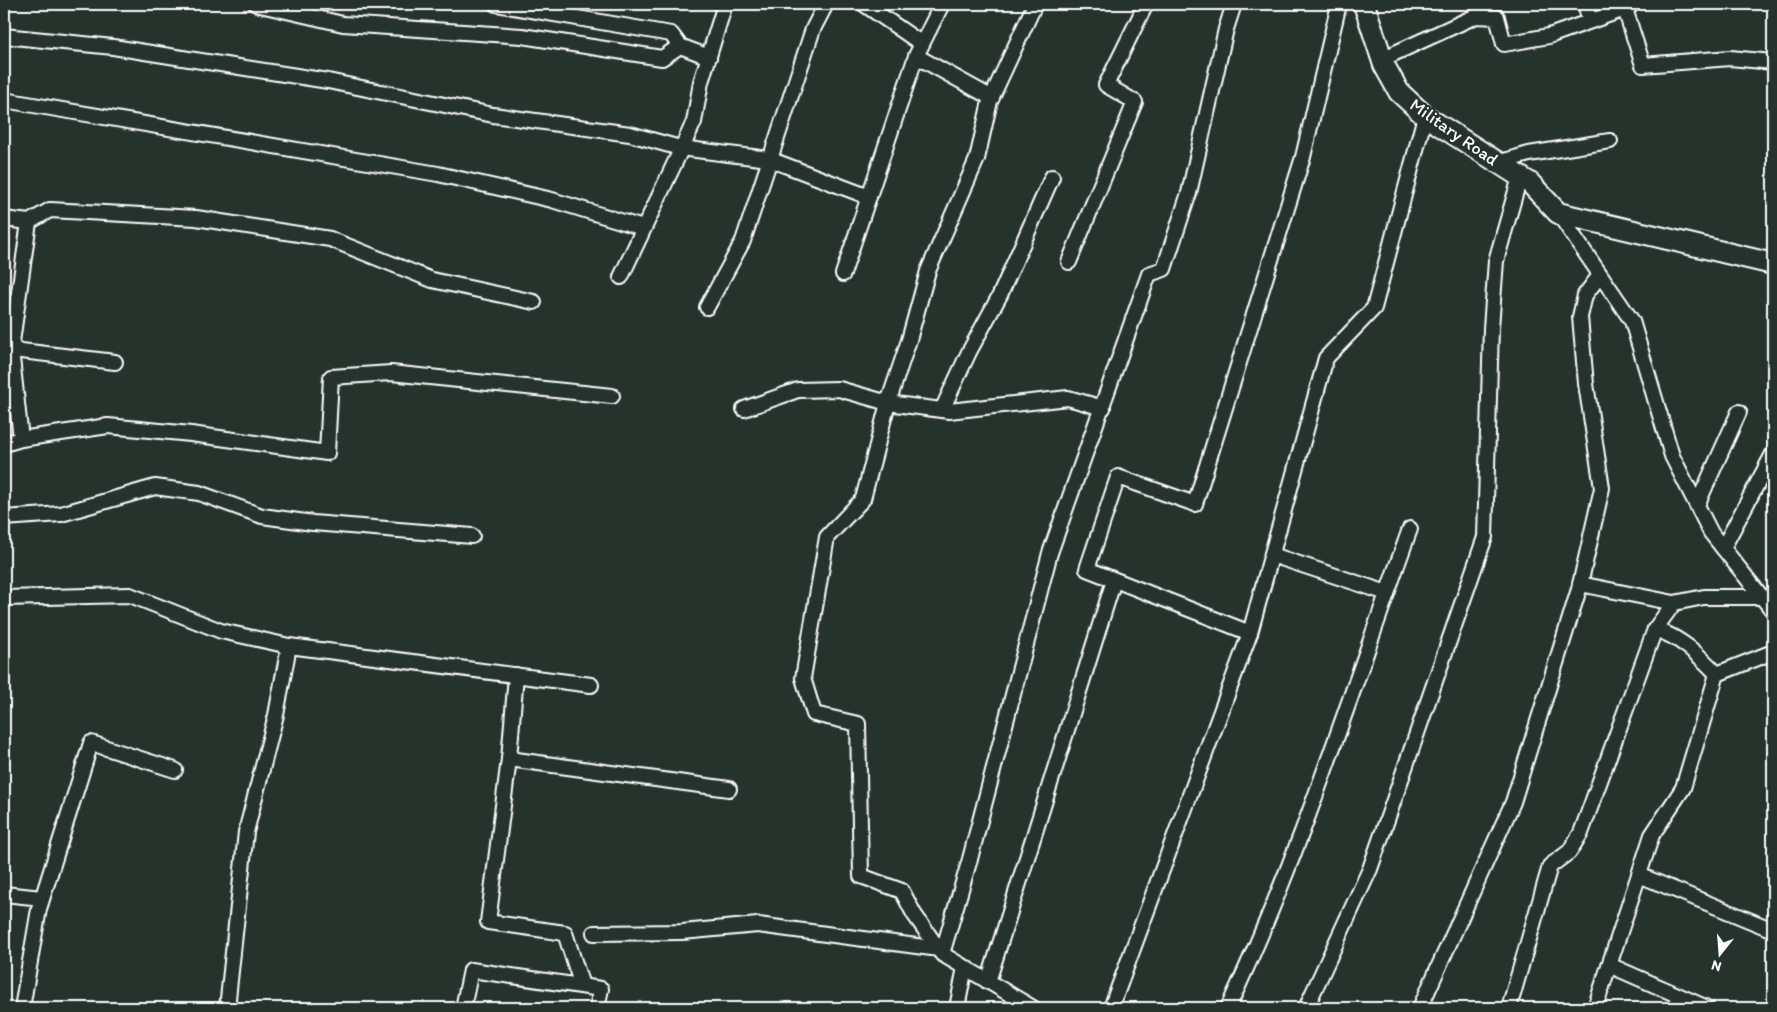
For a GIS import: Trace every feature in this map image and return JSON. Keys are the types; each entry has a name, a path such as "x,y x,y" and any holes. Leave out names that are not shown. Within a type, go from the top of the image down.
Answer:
{"street":[{"path":"256,4 343,24 522,36 662,58 680,46"},
{"path":"496,4 672,34 680,46 708,57"},
{"path":"621,277 680,148 694,122 701,82 725,4"},
{"path":"707,307 743,241 813,29 826,4"},
{"path":"864,4 919,50 992,98"},
{"path":"843,274 919,50 942,4"},
{"path":"1033,1008 988,982 941,951 914,914 902,892 861,876 858,724 814,714 803,678 827,536 863,499 888,403 909,340 928,270 978,159 992,98 1035,4"},
{"path":"1068,262 1135,102 1106,85 1146,4"},
{"path":"941,951 970,859 1050,553 1149,274 1164,269 1189,193 1226,29 1234,4"},
{"path":"1250,634 1087,569 1118,477 1195,504 1303,157 1339,4"},
{"name":"Military Road","path":"1364,4 1382,59 1399,92 1425,116 1530,183 1558,213"},
{"path":"1585,4 1590,21"},
{"path":"1382,59 1476,16 1497,17 1504,44 1549,36 1629,6 1643,65 1730,58 1773,62"},
{"path":"4,36 113,48 328,81 493,115 630,134 680,148 769,159 869,197"},
{"path":"4,100 438,174 552,200 643,228"},
{"path":"1111,1008 1250,634 1326,358 1374,308 1425,116"},
{"path":"1497,163 1529,154 1610,141"},
{"path":"942,410 969,352 1000,294 1052,177"},
{"path":"1306,1008 1370,868 1486,537 1490,338 1496,262 1520,177"},
{"path":"4,219 29,222 50,210 196,218 330,239 432,280 534,302"},
{"path":"1558,213 1773,264"},
{"path":"1558,213 1632,321 1672,456 1711,534 1773,611"},
{"path":"21,439 7,349 29,222"},
{"path":"1420,1008 1513,802 1580,584 1602,488 1586,384 1580,317 1585,295 1600,275"},
{"path":"7,349 115,362"},
{"path":"4,444 21,439 108,426 191,434 327,453 331,376 392,373 612,396"},
{"path":"744,409 798,390 839,389 888,403 942,410 1068,398 1103,408"},
{"path":"1697,505 1739,412"},
{"path":"1723,548 1773,454"},
{"path":"4,518 61,514 155,487 199,493 262,516 313,523 472,536"},
{"path":"1228,1008 1254,953 1320,784 1410,529"},
{"path":"1272,556 1387,592"},
{"path":"988,982 1114,580"},
{"path":"1580,584 1674,603 1704,597 1762,597"},
{"path":"4,598 130,595 221,631 289,646 591,685"},
{"path":"1509,1008 1550,866 1569,852 1581,833 1656,629 1674,603"},
{"path":"1656,629 1674,636 1697,653 1717,674"},
{"path":"226,1008 246,832 276,715 289,646"},
{"path":"1717,674 1773,652"},
{"path":"1595,1008 1652,835 1683,788 1717,674"},
{"path":"516,675 509,759 488,922 565,933 582,986"},
{"path":"22,1008 42,898 91,742 175,770"},
{"path":"509,759 729,789"},
{"path":"1639,875 1773,930"},
{"path":"4,894 42,898"},
{"path":"594,933 682,932 758,926 941,951"},
{"path":"1609,965 1674,1002 1707,1008"},
{"path":"957,1008 964,967"},
{"path":"463,1008 471,970 601,989 597,1008"}]}
